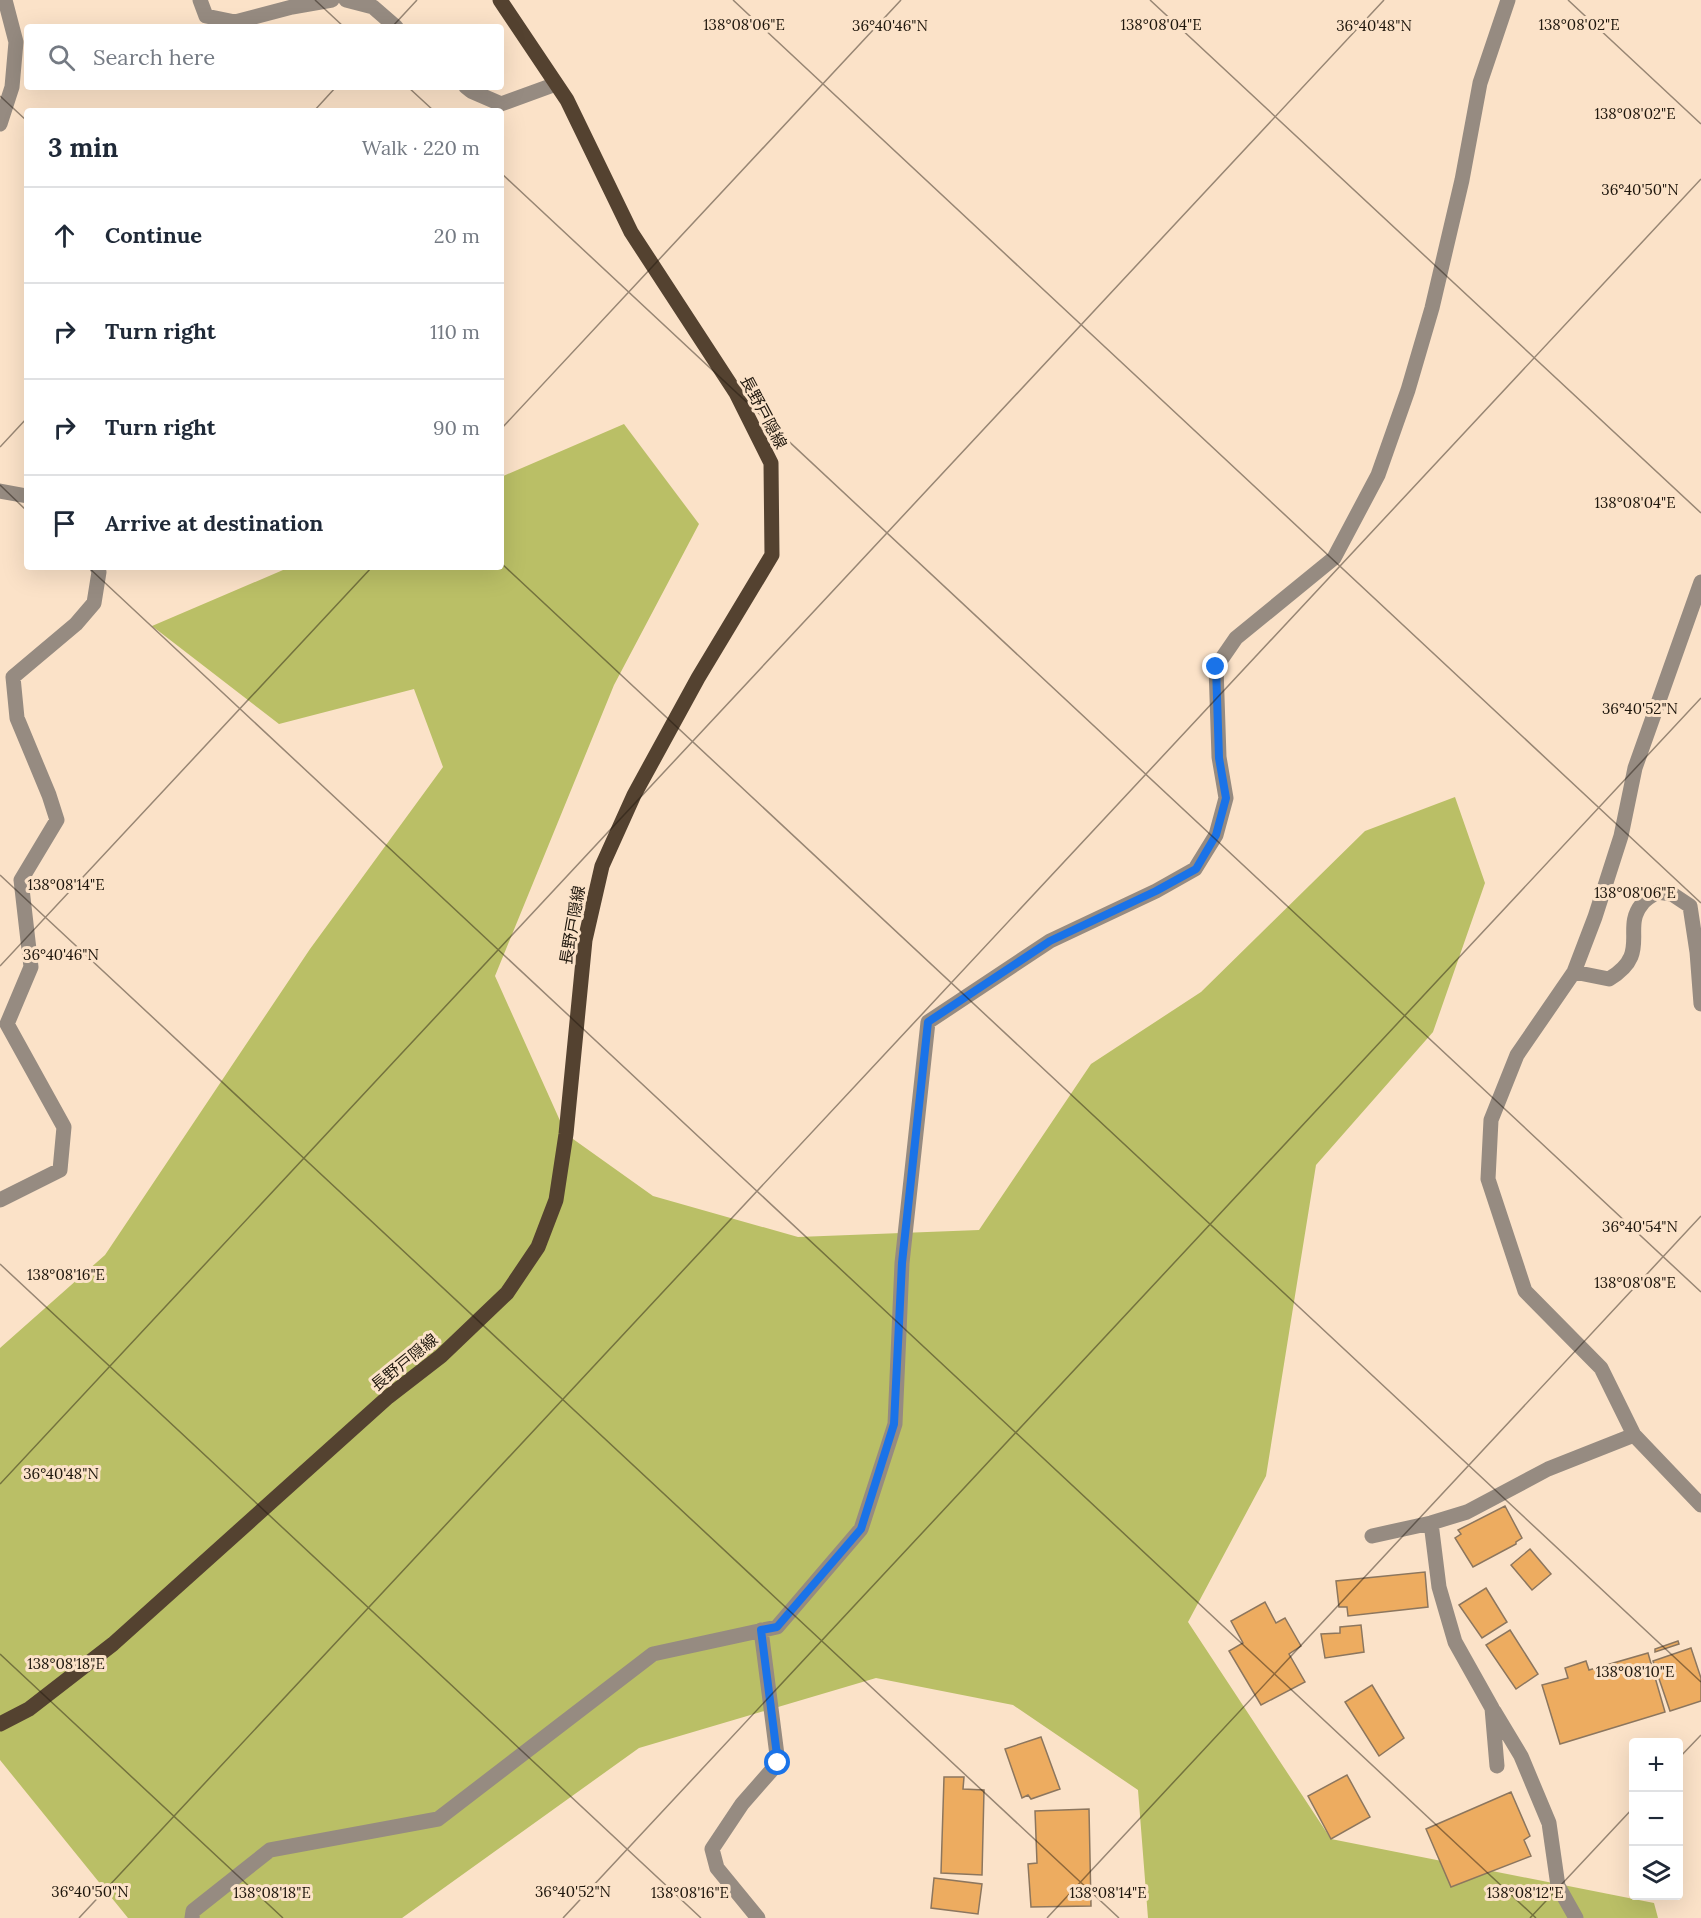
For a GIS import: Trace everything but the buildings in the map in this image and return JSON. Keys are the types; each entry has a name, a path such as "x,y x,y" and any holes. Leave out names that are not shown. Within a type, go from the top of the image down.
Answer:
{"main road":[{"name":"長野戸隠線","path":"0,1724 29,1709 113,1644 388,1397 441,1356 507,1293 538,1247 556,1200 566,1134 585,940 602,866 634,795 693,688 772,555 771,464 766,453 736,393 632,232 567,100 500,0"}],"street":[{"path":"0,124 12,87 16,42 5,0"},
{"path":"200,0 206,16 235,22 292,7 332,0"},
{"path":"346,0 373,7 393,24"},
{"path":"192,1918 193,1911 270,1850 438,1819 653,1654 777,1627 861,1529 894,1424 902,1263 928,1022 1050,941 1156,891 1196,869 1216,835 1226,798 1219,758 1216,667 1236,638 1334,558 1378,476 1408,390 1432,308 1462,180 1480,83 1508,0"},
{"path":"470,90 501,104 556,84"},
{"path":"0,491 24,495"},
{"path":"0,1200 60,1170 64,1127 7,1024 32,967 21,879 57,820 17,718 13,677 76,624 94,603 98,570"},
{"path":"1701,582 1635,768 1621,836 1595,917 1574,972 1516,1055 1491,1119 1488,1179 1525,1291 1601,1368 1634,1435 1701,1505"},
{"path":"1574,972 1609,979 1623,970 1631,960 1635,940 1635,919 1641,904 1657,892 1672,894 1690,906 1697,952 1701,1004"},
{"path":"1372,1536 1431,1523 1467,1512 1548,1469 1634,1435"},
{"path":"1431,1523 1439,1587 1455,1642 1521,1756 1549,1823 1558,1886 1576,1918"},
{"path":"758,1918 717,1868 712,1849 742,1804 778,1763 761,1630"},
{"path":"1492,1708 1497,1766"}],"green space":[{"path":"624,424 699,524 614,685 495,976 566,1134 653,1196 798,1237 979,1230 1091,1064 1201,992 1365,831 1455,797 1485,883 1433,1032 1316,1165 1266,1476 1188,1622 1331,1839 1629,1898 1629,1900 1654,1903 1658,1918 1148,1918 1138,1790 1013,1705 876,1678 639,1748 402,1918 128,1918 0,1760 0,1348 105,1255 310,949 443,767 414,689 279,724 152,626 283,570 504,570 504,476"}],"route":[{"path":"778,1763 761,1630 777,1627 861,1529 894,1424 902,1263 928,1022 1050,941 1156,891 1196,869 1216,835 1226,798 1219,758 1216,667"}]}
